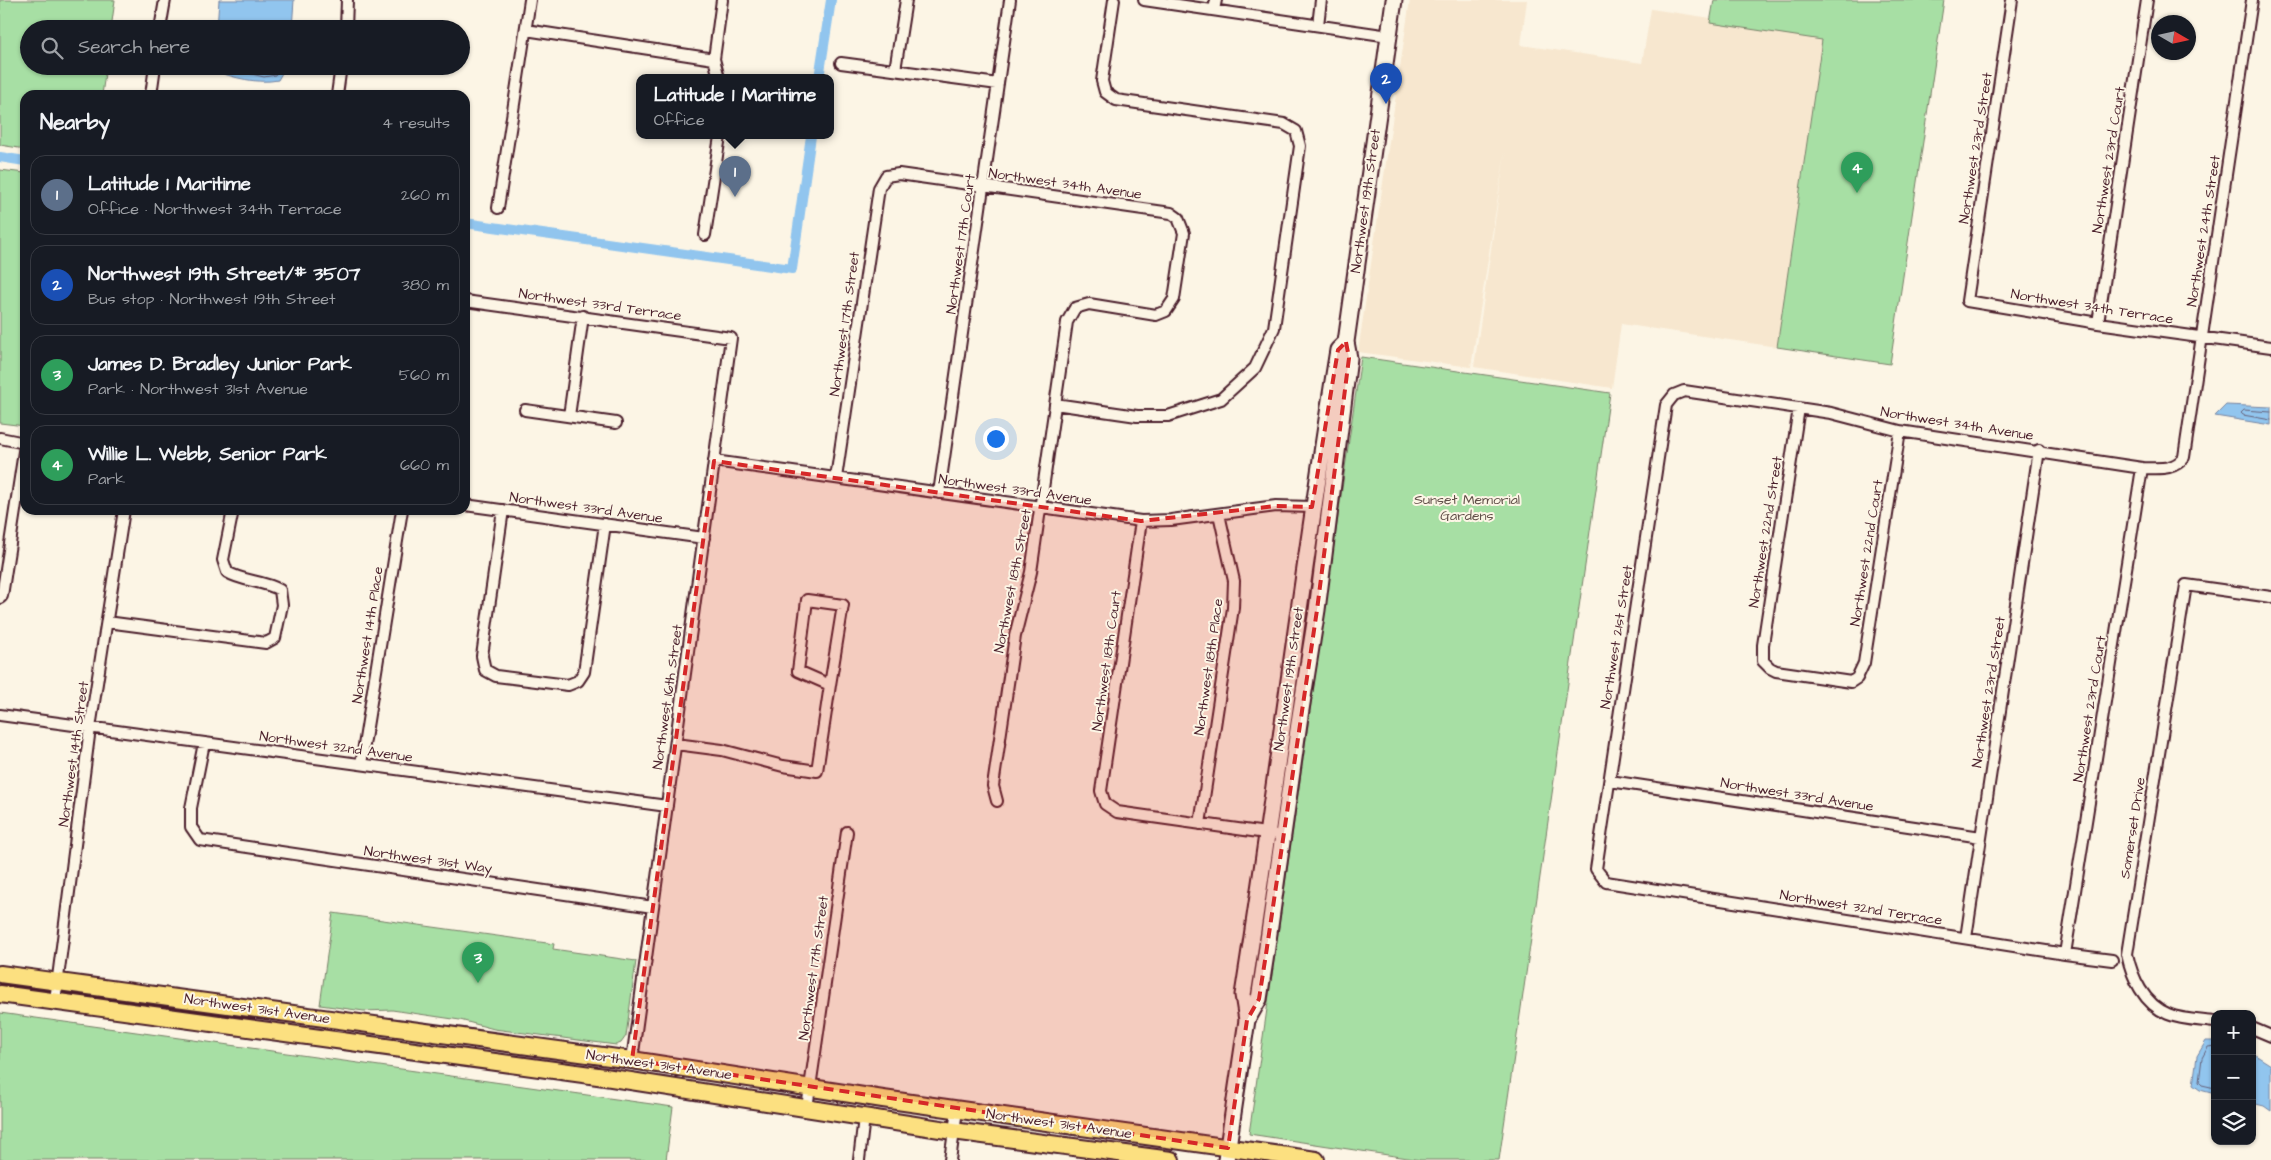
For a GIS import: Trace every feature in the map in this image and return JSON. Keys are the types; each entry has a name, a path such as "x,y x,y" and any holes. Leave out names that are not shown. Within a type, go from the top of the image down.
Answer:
{"main road":[{"name":"Northwest 31st Avenue","path":"0,974 632,1060 1227,1154 1316,1160"},
{"name":"Northwest 31st Avenue","path":"0,994 605,1077 953,1131 1171,1160"},
{"path":"605,1077 618,1074 632,1060"}],"street":[{"path":"162,20 165,0"},
{"path":"346,20 347,0"},
{"path":"498,208 530,0"},
{"path":"718,74 714,59 722,0"},
{"path":"896,70 906,0"},
{"name":"Northwest 17th Court","path":"939,493 1010,0"},
{"path":"1055,404 1137,416 1168,416 1188,411 1221,398 1255,368 1274,328 1300,146 1296,131 1284,124 1116,100 1105,92 1102,82 1114,0"},
{"path":"1144,0 1215,5 1318,25 1389,36"},
{"path":"1318,25 1322,0"},
{"name":"Northwest 19th Street","path":"1276,834 1337,456 1349,358 1346,342 1394,0"},
{"name":"Northwest 23rd Street","path":"1968,301 2012,0"},
{"name":"Northwest 23rd Court","path":"2098,323 2147,0"},
{"name":"Northwest 24th Street","path":"2179,465 2184,457 2252,0"},
{"path":"526,30 714,59"},
{"path":"841,62 998,84"},
{"path":"152,90 154,75"},
{"path":"338,90 340,75"},
{"path":"706,235 720,139"},
{"name":"Northwest 34th Avenue","path":"886,176 899,174 1171,213 1178,218 1184,233 1174,299 1166,311 1156,315 1089,304 1075,308"},
{"name":"Northwest 17th Street","path":"836,478 879,188 886,176"},
{"name":"Northwest 34th Terrace","path":"1968,301 2098,323 2271,347"},
{"name":"Northwest 33rd Terrace","path":"470,302 732,338"},
{"name":"Northwest 18th Street","path":"997,801 993,786 1015,636 1031,572 1068,322 1075,308"},
{"path":"569,416 583,316"},
{"name":"Northwest 16th Street","path":"632,1060 732,338"},
{"name":"Northwest 19th Street","path":"1227,1154 1247,1020 1259,999 1312,506 1338,350 1346,342"},
{"name":"Northwest 34th Avenue","path":"1674,395 1684,391 1799,408 1831,413 1900,431 2039,450 2142,468 2165,468 2179,465"},
{"name":"Northwest 21st Street","path":"1606,882 1596,869 1666,405 1674,395"},
{"name":"Northwest 22nd Street","path":"1799,408 1763,645 1763,661 1776,671 1851,682 1857,678"},
{"path":"525,410 616,423"},
{"name":"Northwest 22nd Court","path":"1857,678 1864,663 1900,431"},
{"path":"0,438 20,443"},
{"name":"Northwest 23rd Street","path":"1966,938 2039,450"},
{"name":"Northwest 33rd Avenue","path":"714,461 1141,521 1171,520 1276,506 1312,506"},
{"name":"Northwest 23rd Court","path":"2065,954 2142,468"},
{"path":"1,597 20,476"},
{"name":"Northwest 33rd Avenue","path":"470,506 704,538"},
{"path":"503,510 482,656 485,670 496,676 568,686 578,681 584,672 605,524"},
{"name":"Northwest 18th Place","path":"1200,824 1234,608 1234,581 1219,514"},
{"name":"Northwest 14th Street","path":"55,1001 90,728 123,515"},
{"path":"107,622 266,643 275,638 282,604 280,590 272,585 238,578 226,572 223,560 232,515"},
{"name":"Northwest 14th Place","path":"361,764 401,515"},
{"name":"Northwest 18th Court","path":"1141,521 1101,791 1105,804 1117,812 1200,824"},
{"name":"Somerset Drive","path":"2211,1021 2170,1015 2158,1009 2142,991 2131,973 2128,954 2186,585 2271,597"},
{"path":"676,744 722,750 782,766 817,771 843,605 807,600 798,671 830,685"},
{"name":"Northwest 32nd Avenue","path":"0,715 667,806"},
{"name":"Northwest 31st Way","path":"204,743 191,808 191,827 200,840 653,907"},
{"name":"Northwest 33rd Avenue","path":"1610,781 1981,837"},
{"path":"1200,824 1276,834"},
{"name":"Northwest 17th Street","path":"807,1108 847,832"},
{"name":"Northwest 32nd Terrace","path":"1606,882 2112,960"},
{"path":"2256,1030 2271,1036"},
{"path":"950,1160 956,1110"},
{"path":"859,1160 864,1117"}],"highlighted area":[{"path":"1346,342 1349,358 1317,610 1259,999 1247,1020 1228,1148 632,1060 714,461 1141,521 1276,506 1312,507 1338,350"}],"shaded area":[{"path":"1410,0 1527,0 1521,45 1642,63 1651,9 1711,18 1711,23 1822,39 1777,347 1621,324 1612,388 1474,367 1505,152 1471,367 1358,352"}],"green space":[{"path":"0,0 115,0 112,20 20,20 20,75 105,75 103,90 20,90 20,148 0,145"},
{"path":"1714,0 1944,0 1890,364 1777,347 1822,40 1710,23"},
{"path":"0,170 20,172 20,425 0,423"},
{"name":"Sunset Memorial Gardens","path":"1361,357 1610,393 1499,1160 1421,1160 1249,1134"},
{"path":"333,913 554,944 553,949 636,961 626,1036 621,1043 616,1045 494,1029 460,1020 392,1010 364,1011 320,1005"},
{"path":"0,1013 673,1107 666,1160 0,1160"}],"water":[{"path":"219,0 294,0 293,20 218,20"},
{"path":"226,75 281,75 278,80 270,81 246,80"},
{"path":"2226,405 2271,407 2271,425 2215,416"},
{"path":"2206,1041 2211,1041 2211,1093 2200,1090 2193,1085 2197,1056"},
{"path":"2256,1056 2271,1065 2271,1111 2264,1106 2256,1104"}],"waterway":[{"path":"820,74 831,0"},
{"path":"470,224 792,269 811,139"},
{"path":"0,157 20,160"}],"place":[{"name":"Northwest 19th Street/# 3507","path":"1386,104"},
{"name":"Willie L. Webb, Senior Park","path":"1857,193"},
{"name":"Latitude 1 Maritime","path":"735,197"},
{"name":"James D. Bradley Junior Park","path":"478,983"}]}
